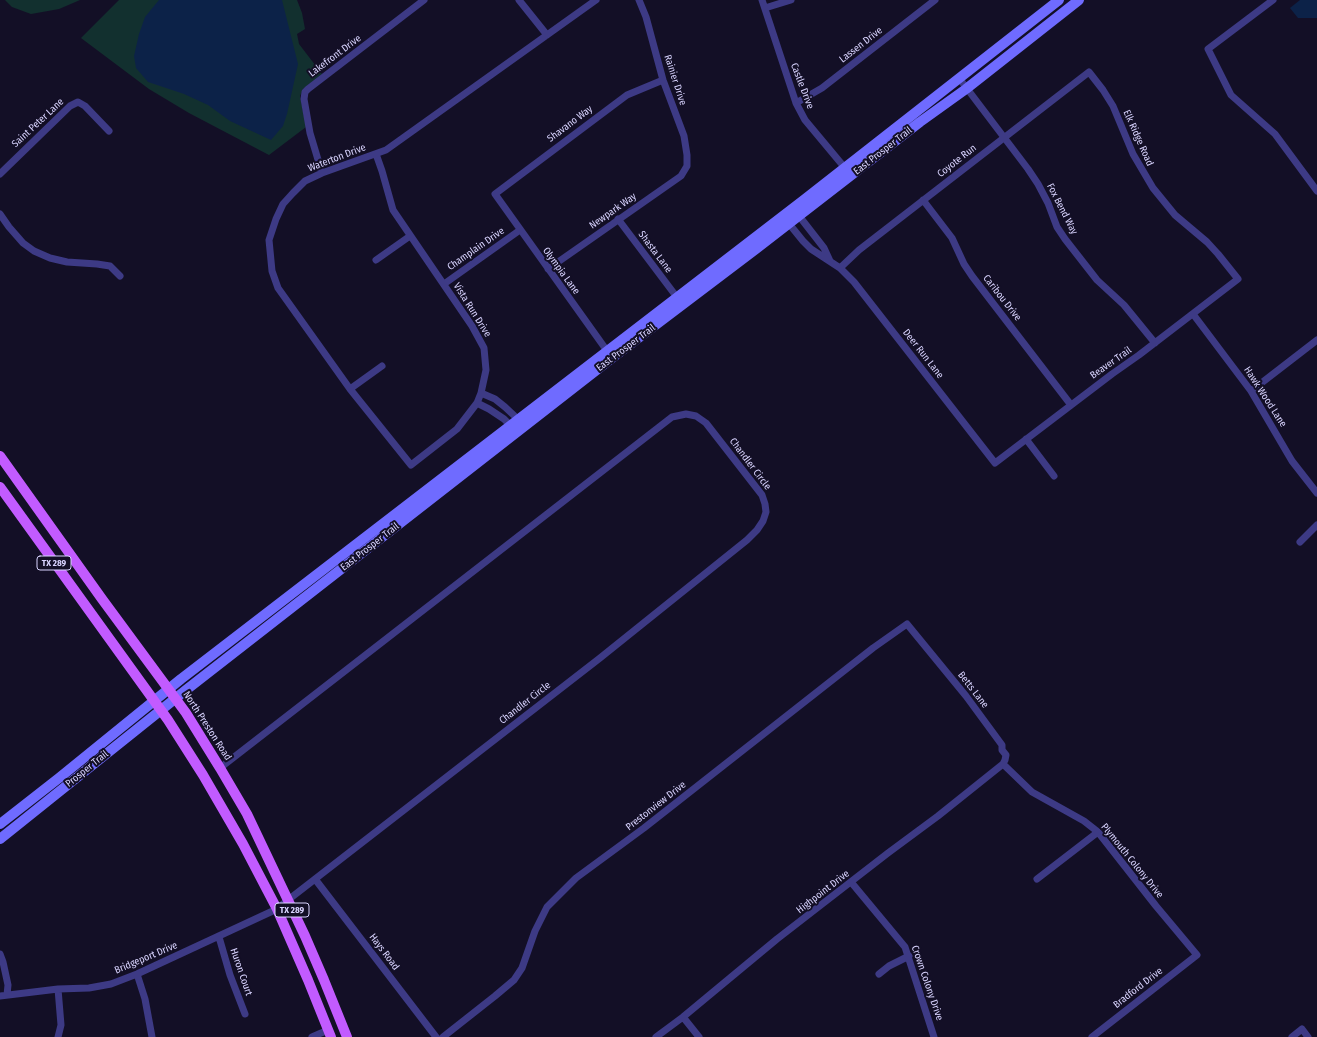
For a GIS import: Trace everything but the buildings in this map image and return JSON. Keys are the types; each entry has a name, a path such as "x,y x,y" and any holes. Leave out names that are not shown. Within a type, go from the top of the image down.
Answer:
{"main road":[{"name":"East Prosper Trail","path":"167,690 514,422 609,354 786,220 793,208 1059,0"},
{"name":"East Prosper Trail","path":"175,699 526,426 676,296 786,220 800,216 1079,0"},
{"name":"North Preston Road","path":"0,456 167,690 186,713 220,768 247,814 288,900 315,959 347,1037"},
{"name":"TX 289","path":"0,487 184,744 243,844 277,910 330,1034"},
{"path":"9,499 23,489"},
{"path":"299,588 306,598"},
{"name":"Prosper Trail","path":"2,830 60,778 167,690"},
{"name":"Prosper Trail","path":"2,830 175,699"}],"street":[{"name":"Lakefront Drive","path":"322,173 310,133 304,99 305,92 424,0"},
{"path":"519,0 547,35"},
{"name":"Waterton Drive","path":"410,465 350,388 278,288 272,272 269,240 283,204 292,193 305,182 322,173 386,150 596,0"},
{"name":"Rainier Drive","path":"639,0 646,17 663,80 684,136 687,166"},
{"name":"Castle Drive","path":"762,0 796,104 805,120 844,168"},
{"path":"765,8 790,0"},
{"name":"Lassen Drive","path":"796,104 822,88 935,0"},
{"path":"1273,0 1208,49 1232,95 1275,134 1317,191"},
{"name":"Coyote Run","path":"840,268 859,250 1089,72"},
{"name":"Elk Ridge Road","path":"1089,72 1113,106 1133,154 1153,188 1175,215 1207,242 1238,279"},
{"name":"Fox Bend Way","path":"959,78 1038,184 1065,239 1097,280 1124,305 1155,343"},
{"name":"Shavano Way","path":"495,194 627,95 663,80"},
{"name":"Saint Peter Lane","path":"0,174 70,106 78,102 85,106 109,131"},
{"name":"Vista Run Drive","path":"376,154 393,210 472,326 484,348 486,370 481,393 477,403 457,429 410,465"},
{"name":"Newpark Way","path":"548,269 681,176 687,166"},
{"name":"Olympia Lane","path":"495,194 609,354"},
{"name":"Caribou Drive","path":"923,200 952,238 964,264 972,276 1071,405"},
{"name":"Deer Run Lane","path":"793,208 824,248 830,261"},
{"path":"0,214 23,243 34,251 50,258 67,262 110,266 120,276"},
{"name":"Shasta Lane","path":"618,219 676,296"},
{"name":"Deer Run Lane","path":"786,220 811,249 840,268 869,300 995,464"},
{"name":"Champlain Drive","path":"444,284 520,230"},
{"path":"376,260 410,236"},
{"name":"Beaver Trail","path":"995,464 1238,279"},
{"name":"Hawk Wood Lane","path":"1193,314 1252,391 1292,461 1310,486 1317,493"},
{"path":"1252,391 1317,340"},
{"path":"350,388 382,366"},
{"path":"481,393 494,399 505,407 518,432"},
{"path":"477,403 514,422 526,426"},
{"name":"Chandler Circle","path":"220,768 662,423 672,417 686,414 696,416 706,423 762,495 766,512 763,522 757,530 600,658 288,900"},
{"path":"1026,440 1054,476"},
{"path":"1300,542 1317,526"},
{"name":"Prestonview Drive","path":"443,1037 514,980 522,968 535,931 546,907 576,878 644,828 873,648 907,624 913,631"},
{"name":"Betts Lane","path":"913,631 966,696 1002,745 1002,750 1006,755 1003,764"},
{"name":"Plymouth Colony Drive","path":"1003,764 1032,792 1084,821 1098,832 1156,906 1197,955"},
{"name":"Highpoint Drive","path":"656,1037 683,1017 777,940 1003,764"},
{"path":"1037,879 1098,832"},
{"name":"Hays Road","path":"315,879 436,1037"},
{"name":"Crown Colony Drive","path":"851,882 905,947 934,1037"},
{"name":"Bridgeport Drive","path":"4,995 58,989 89,988 111,984 137,974 277,910 288,900"},
{"name":"Huron Court","path":"219,937 230,975 245,1014"},
{"path":"0,954 8,985 4,995"},
{"name":"Bradford Drive","path":"1092,1037 1197,955"},
{"path":"879,974 889,966 909,956"},
{"path":"137,974 146,999 152,1037"},
{"path":"58,989 60,1025 58,1037"},
{"path":"683,1017 699,1037"},
{"path":"1292,1037 1302,1029 1308,1037"},
{"path":"312,1037 330,1034"}],"green space":[{"path":"5,0 80,0 59,9 31,14 12,7"},
{"path":"119,0 297,0 302,13 305,29 297,34 299,44 322,74 303,89 300,96 306,127 269,155 189,113 149,89 81,38"}],"water":[{"path":"159,0 282,0 298,64 283,126 271,140 230,121 208,105 184,94 148,82 136,68 134,56 139,34 145,17"},
{"path":"1300,0 1317,0 1317,18 1298,18 1290,8"}]}
